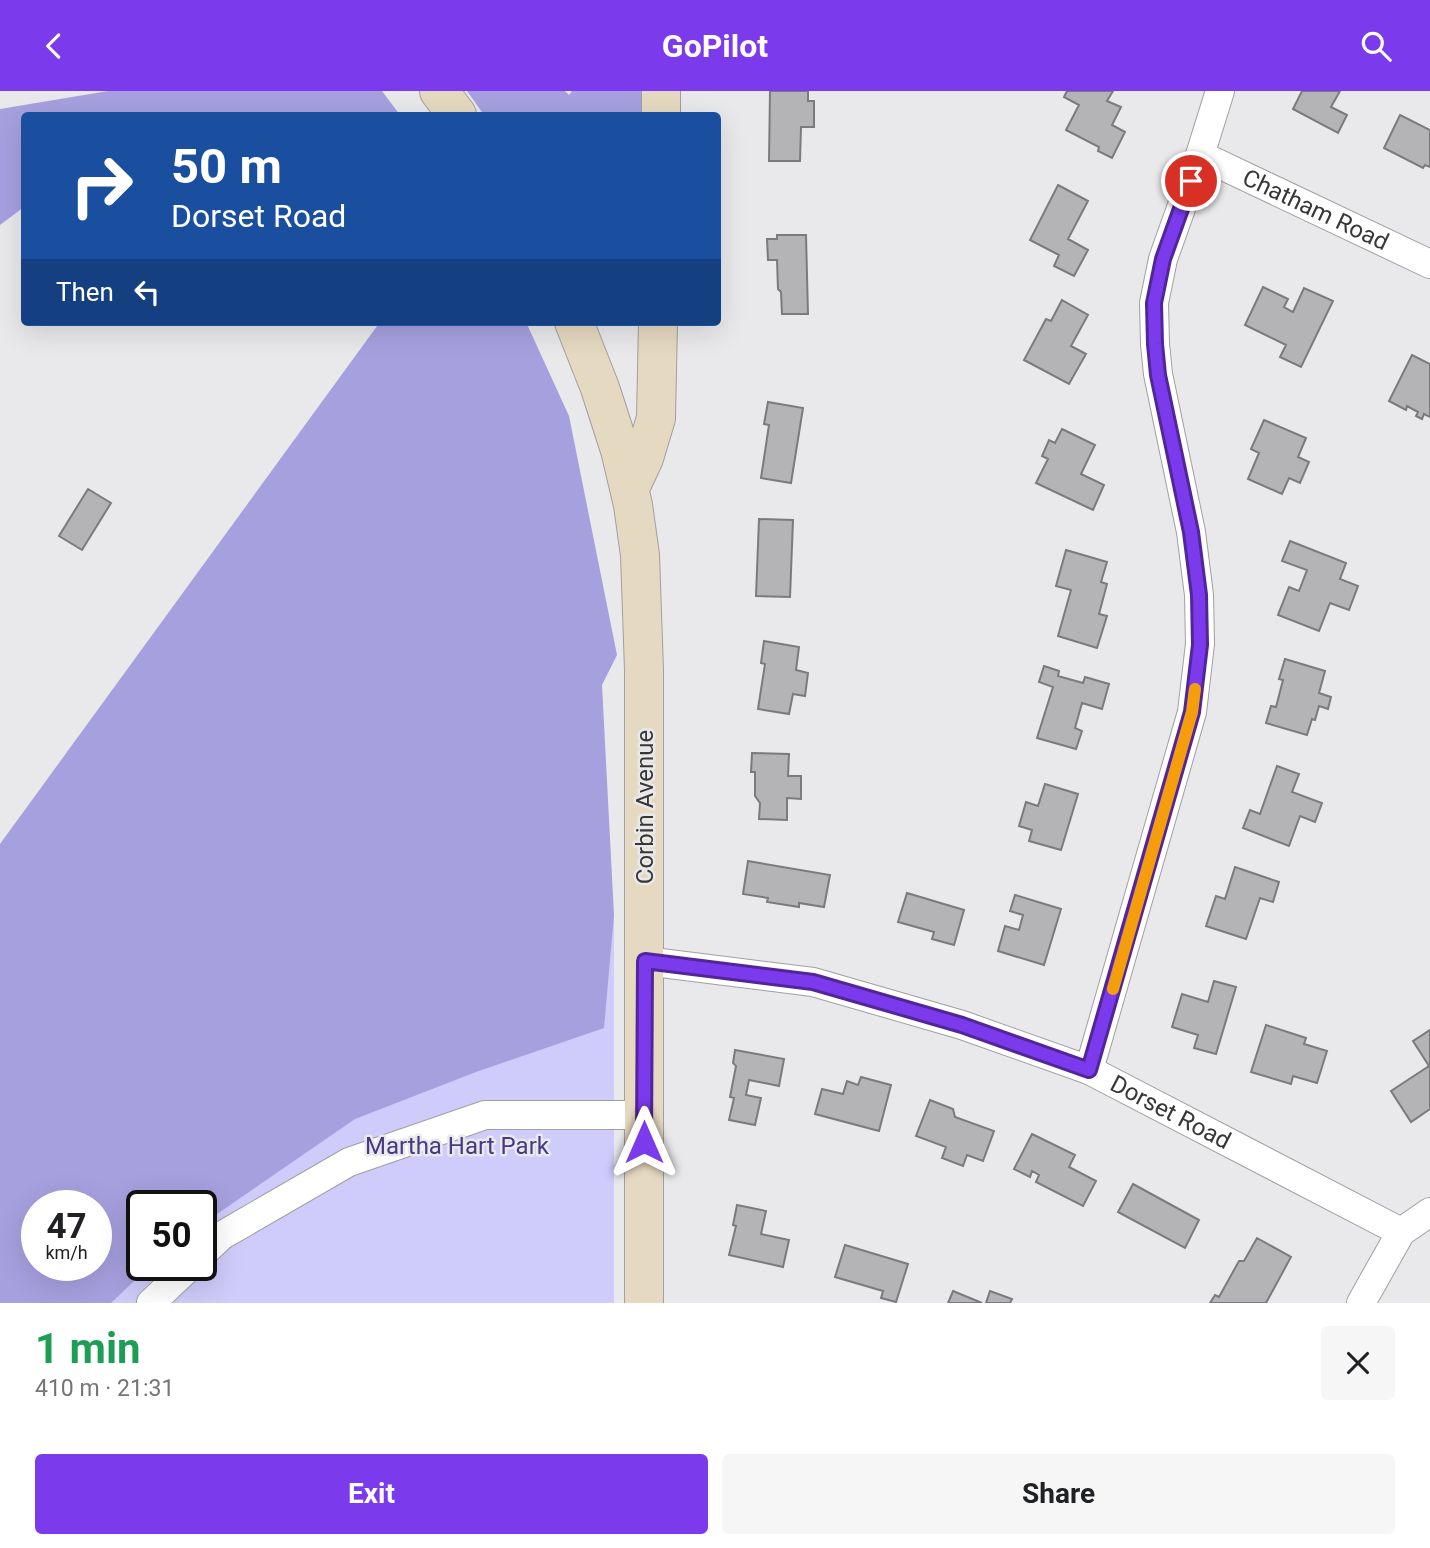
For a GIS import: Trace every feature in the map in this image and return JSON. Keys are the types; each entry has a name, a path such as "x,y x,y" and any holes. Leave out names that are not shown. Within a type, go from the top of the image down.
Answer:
{"main road":[{"path":"439,91 455,112"},
{"path":"661,112 662,91"},
{"name":"Corbin Avenue","path":"576,326 620,450 639,541 643,614 644,1303"},
{"path":"629,488 644,457 656,418 658,326"}],"street":[{"path":"1089,1070 1192,712 1200,645 1199,595 1191,532 1158,375 1154,303 1163,259 1220,91"},
{"name":"Chatham Road","path":"1200,155 1430,264"},
{"name":"Dorset Road","path":"645,961 813,982 962,1025 1089,1070 1401,1232"},
{"path":"217,1240 349,1161 485,1115 644,1115"},
{"path":"1361,1303 1401,1232 1430,1212"},
{"path":"151,1303 174,1281"}],"green space":[{"name":"Martha Hart Park","path":"614,915 614,1303 0,1303 0,1252 21,1259 21,1281 112,1281 112,1190 110,1190 212,1072"}],"shaded area":[{"path":"108,91 382,91 398,112 21,112 21,209 0,225 0,109"},
{"path":"467,91 565,91 569,95 572,91 643,91 643,112 482,112"},
{"path":"377,326 528,326 569,416 617,655 602,685 614,915 604,1028 476,1072 355,1119 217,1214 217,1190 126,1190 126,1281 134,1281 111,1303 0,1303 0,844"}],"building":[{"path":"770,91 808,91 808,101 814,101 814,127 801,127 800,161 769,161"},
{"path":"1067,91 1113,91 1107,101 1121,107 1112,125 1125,132 1112,158 1098,151 1099,147 1066,130 1079,105 1064,97"},
{"path":"1302,91 1340,91 1331,107 1347,115 1338,133 1293,109"},
{"path":"1400,115 1430,130 1430,167 1425,165 1423,168 1384,148"},
{"path":"1058,185 1088,201 1068,239 1088,250 1074,276 1054,266 1059,255 1030,240"},
{"path":"777,235 806,235 808,314 782,314 777,260 768,260 767,239 777,239"},
{"path":"1263,287 1288,299 1284,307 1293,312 1304,288 1333,301 1301,367 1280,357 1286,345 1245,325"},
{"path":"1062,300 1088,315 1071,346 1086,354 1069,384 1024,360 1046,319 1051,321"},
{"path":"1412,355 1430,364 1430,417 1424,414 1422,419 1416,416 1418,412 1407,406 1406,410 1389,401"},
{"path":"768,402 803,408 791,483 761,478 769,425 764,424"},
{"path":"1264,420 1306,438 1298,457 1309,462 1300,483 1289,478 1282,494 1248,479 1259,453 1251,449"},
{"path":"1062,429 1095,445 1081,474 1104,485 1093,510 1036,483 1048,459 1042,456 1049,440 1055,443"},
{"path":"88,489 111,503 82,550 59,536"},
{"path":"759,519 793,520 790,597 756,596"},
{"path":"1290,541 1346,563 1340,579 1358,586 1349,610 1330,603 1319,631 1278,615 1289,587 1299,591 1307,570 1282,561"},
{"path":"1066,550 1107,562 1101,582 1107,584 1099,614 1107,616 1097,648 1058,636 1071,590 1056,586"},
{"path":"764,641 799,647 796,670 808,673 805,696 793,694 789,714 758,709 765,664 761,663"},
{"path":"1285,659 1325,671 1319,693 1331,697 1328,709 1319,706 1307,735 1266,723 1271,706 1276,707 1283,680 1279,679"},
{"path":"1044,666 1059,671 1058,676 1083,683 1085,677 1109,684 1102,709 1082,703 1075,728 1082,731 1076,749 1037,738 1053,687 1039,682"},
{"path":"752,753 789,754 788,776 801,776 801,799 787,798 787,820 759,819 760,803 755,796 755,772 751,772"},
{"path":"1277,766 1299,774 1292,792 1322,803 1315,822 1300,816 1289,846 1243,828 1250,810 1260,814"},
{"path":"1045,784 1078,794 1061,850 1029,841 1032,830 1019,826 1026,802 1038,806"},
{"path":"748,861 830,875 824,907 799,903 799,907 767,902 768,898 743,894"},
{"path":"1235,867 1279,882 1273,902 1260,898 1246,939 1206,926 1216,896 1225,899"},
{"path":"907,893 964,910 954,945 932,939 934,932 898,922"},
{"path":"1015,895 1061,909 1044,965 998,951 1005,926 1019,930 1023,915 1010,911"},
{"path":"1214,981 1236,987 1216,1054 1194,1048 1198,1035 1172,1027 1182,994 1208,1002"},
{"path":"1266,1025 1306,1038 1304,1044 1327,1051 1317,1083 1293,1076 1291,1084 1251,1072"},
{"path":"1430,1030 1430,1109 1411,1122 1391,1091 1429,1066 1413,1041"},
{"path":"735,1050 784,1059 779,1086 749,1080 746,1095 761,1098 755,1125 729,1120 734,1098 730,1097 736,1066 733,1063"},
{"path":"861,1077 891,1085 879,1131 815,1114 822,1089 843,1094 847,1081 858,1085"},
{"path":"930,1100 953,1109 955,1117 994,1131 983,1161 967,1155 963,1166 942,1158 946,1147 916,1136"},
{"path":"1032,1134 1075,1155 1069,1167 1096,1181 1083,1206 1036,1182 1039,1175 1032,1171 1030,1177 1014,1169"},
{"path":"1133,1184 1199,1220 1185,1248 1118,1212"},
{"path":"737,1205 766,1211 761,1234 789,1240 783,1267 729,1255 736,1226 733,1225"},
{"path":"1257,1238 1291,1257 1266,1303 1210,1303 1215,1295 1219,1297 1239,1261 1244,1261"},
{"path":"845,1245 908,1264 896,1302 881,1298 883,1291 835,1277"},
{"path":"953,1291 982,1303 948,1303"},
{"path":"990,1291 1012,1299 1010,1303 986,1303"}],"slow traffic":[{"path":"1113,989 1192,712 1195,689"}],"route":[{"path":"644,1142 645,961 813,982 962,1025 1089,1070 1192,712 1200,645 1199,595 1191,532 1158,375 1154,303 1163,259 1191,181"}]}
